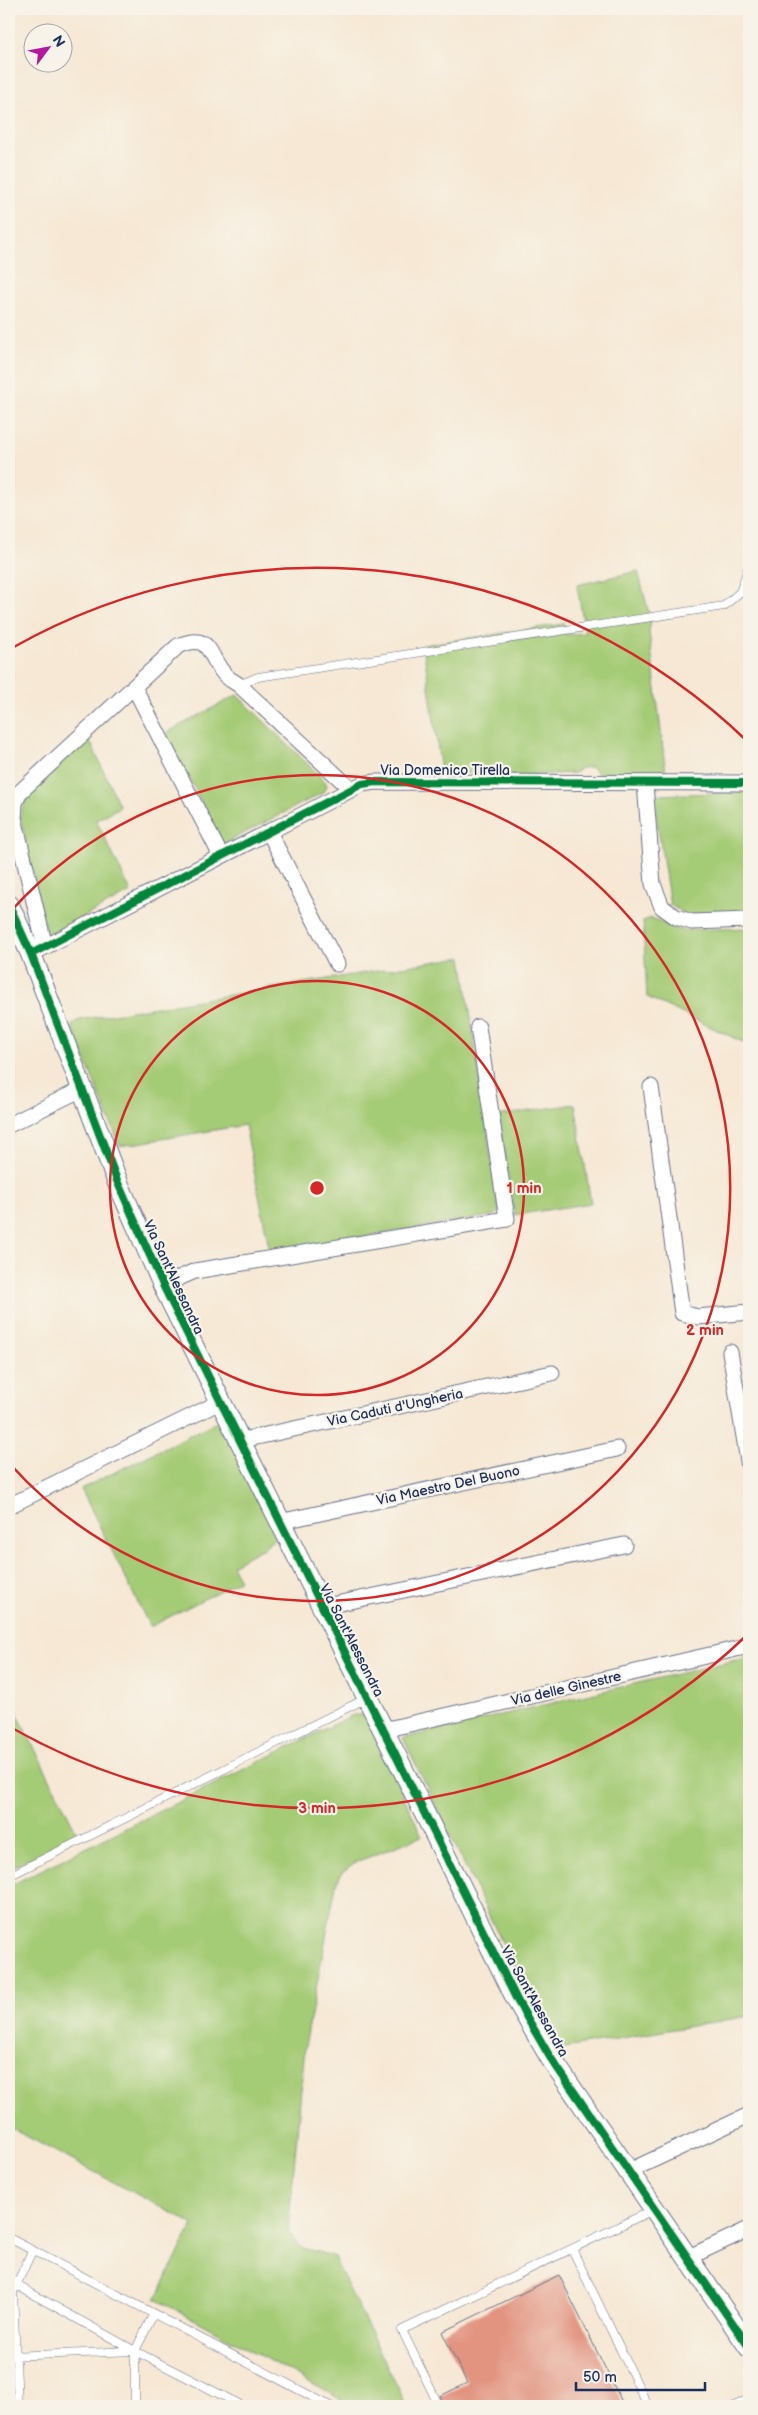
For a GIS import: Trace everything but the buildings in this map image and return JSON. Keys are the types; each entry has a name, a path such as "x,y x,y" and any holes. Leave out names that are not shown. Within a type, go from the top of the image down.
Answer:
{"street":[{"path":"38,950 14,818 15,803 20,792 178,646 192,640 199,640 209,648 226,676 239,685 351,789"},
{"path":"134,687 221,856"},
{"name":"Via Domenico Tirella","path":"38,950 351,789 375,782 749,784"},
{"path":"645,784 653,884 662,907 676,917 692,922 749,920"},
{"path":"269,832 337,964"},
{"name":"Via Sant'Alessandra","path":"9,905 38,950 82,1089 118,1183 163,1285 238,1440 518,2002 550,2056 653,2210 749,2347"},
{"path":"163,1285 195,1271 507,1219 478,1027"},
{"path":"651,1087 682,1313 698,1317 749,1312"},
{"path":"9,1125 82,1089"},
{"path":"730,1352 749,1467"},
{"name":"Via Caduti d'Ungheria","path":"238,1440 552,1373"},
{"path":"9,1506 220,1402"},
{"name":"Via Maestro Del Buono","path":"279,1522 617,1449"},
{"path":"321,1607 624,1545"},
{"name":"Via delle Ginestre","path":"383,1730 749,1646"},
{"path":"628,2172 749,2115"},
{"path":"687,2258 749,2229"}],"lane":[{"path":"239,685 258,677 724,606 740,592 749,566"},
{"path":"9,1876 367,1698"},
{"path":"439,2406 402,2330 653,2210"},
{"path":"9,2238 330,2406"},
{"path":"572,2248 648,2406"},
{"path":"18,2406 12,2356 11,2287 32,2251"},
{"path":"11,2287 243,2406"},
{"path":"135,2406 135,2351 153,2315"},
{"path":"12,2356 135,2351"},
{"path":"734,2406 749,2399"}],"green space":[{"path":"638,571 651,621 649,631 666,774 653,777 597,773 592,767 581,768 574,773 509,776 441,771 423,645 564,624 567,635 585,633 577,585"},
{"path":"237,695 325,781 327,786 322,793 223,844 166,733"},
{"path":"88,737 120,807 96,820 131,892 47,936 20,816 31,793 39,783"},
{"path":"749,792 749,914 689,916 670,905 653,795"},
{"path":"652,918 679,930 749,928 749,1045 647,997 643,921"},
{"path":"462,957 499,1212 496,1215 270,1252 245,1125 120,1146 72,1027 75,1022 83,1019"},
{"path":"575,1104 591,1203 515,1215 498,1116"},
{"path":"220,1420 278,1535 268,1543 263,1551 261,1549 232,1565 240,1580 150,1627 81,1489"},
{"path":"749,1657 749,2016 559,2049 498,1934 403,1738"},
{"path":"9,1697 78,1835 9,1869"},
{"path":"353,1715 366,1715 422,1836 354,1863 342,1872 336,1885 305,2046 288,2232 303,2248 333,2256 407,2406 345,2406 340,2399 156,2299 193,2224 9,2127 9,1886"}],"cycle path":[{"path":"31,954 362,784 375,782 749,783"},
{"path":"9,905 31,954 118,1183 163,1285 518,2002 550,2057 749,2347"}]}
